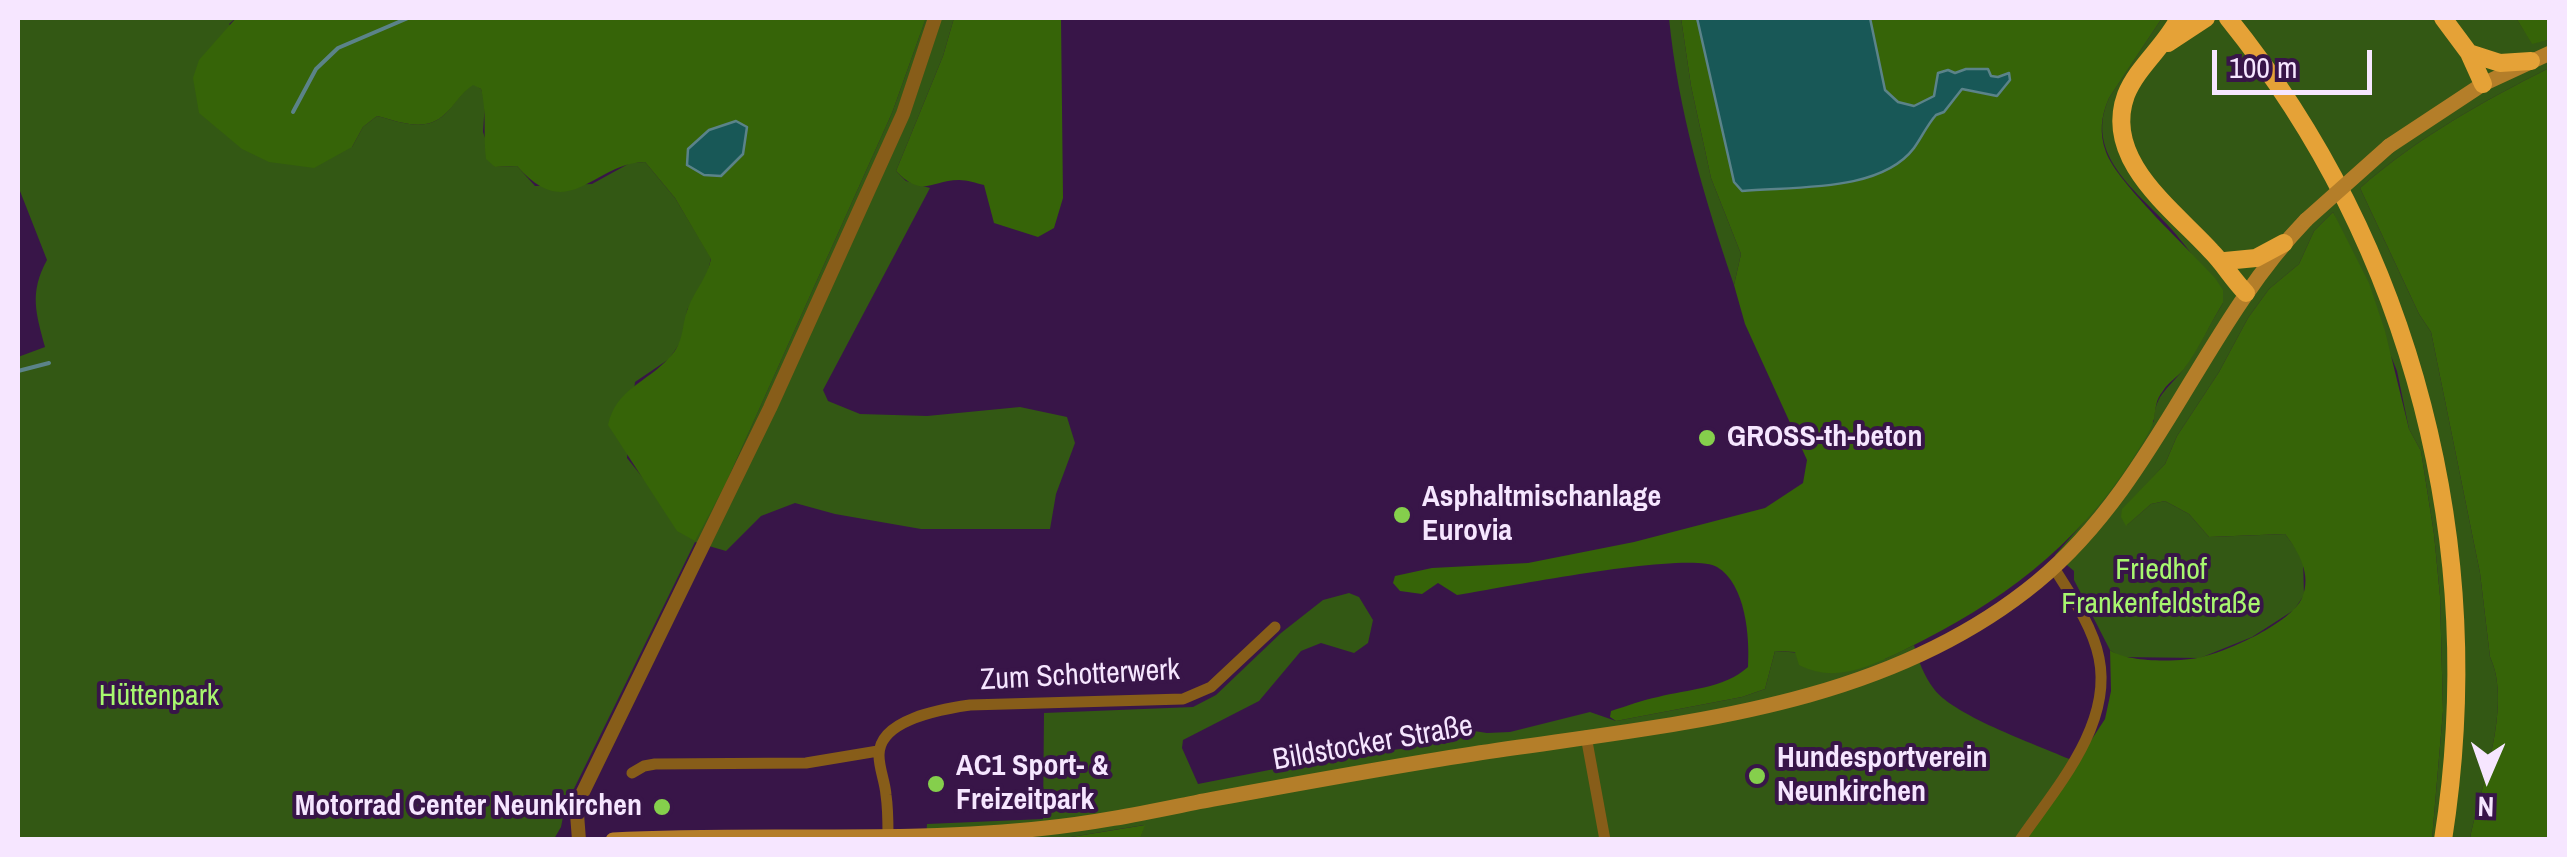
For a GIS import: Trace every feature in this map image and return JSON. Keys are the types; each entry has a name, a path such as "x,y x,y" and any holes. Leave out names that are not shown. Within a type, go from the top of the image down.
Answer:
{"highway":[{"path":"2179,18 2127,94 2122,112 2124,138 2144,180 2249,289"},
{"path":"2163,46 2206,18"},
{"path":"2226,18 2296,115 2355,220 2392,306 2423,399 2443,489 2454,577 2458,694 2445,830"},
{"path":"2236,18 2243,37"},
{"path":"2443,18 2468,53 2483,84"},
{"path":"2468,53 2500,63 2531,60"},
{"path":"2220,258 2256,258 2284,243"}],"main road":[{"name":"Bildstocker Straße","path":"612,840 888,835 1026,830 1086,823 1406,764 1781,702 1888,670 1979,622 2054,568 2138,470 2249,289 2306,220 2389,146 2483,84 2550,53"}],"street":[{"path":"579,840 577,814 590,775 778,391 903,114 936,18"},
{"path":"2020,840 2090,732 2100,690 2095,644 2054,568"},
{"name":"Zum Schotterwerk","path":"878,752 882,740 892,731 935,710 998,704 1183,699 1211,688 1275,627"},
{"path":"1586,736 1605,840"},
{"path":"632,773 655,764 806,763 878,752 886,791 888,835"}],"green space":[{"name":"Hüttenpark","path":"18,18 236,18 229,24 352,147 363,127 377,116 412,124 430,123 445,114 473,84 481,89 485,102 483,132 495,167 517,166 535,186 592,184 630,163 645,162 675,198 711,258 707,275 687,310 684,337 669,359 635,382 627,458 647,483 727,481 892,113 926,18 954,18 943,56 896,171 906,181 930,188 823,390 828,401 860,414 927,416 1020,407 1067,417 1075,443 1056,494 1050,529 921,529 795,503 761,516 726,551 695,542 565,807 554,839 18,839 18,357 45,347 36,293 47,260 18,186"},
{"path":"236,18 926,18 892,113 727,481 695,541 677,531 608,425 625,395 674,352 688,308 711,259 675,198 645,162 626,165 567,191 552,191 536,183 517,166 495,167 486,159 481,89 473,85 445,114 430,123 412,124 377,116 363,127 352,147 314,168 269,162 242,149 199,113 193,78 199,60"},
{"path":"954,18 1061,18 1063,198 1054,228 1038,237 994,223 984,185 959,180 920,186 896,171 943,56"},
{"path":"1669,18 1681,18 1711,178 1741,254 1734,285 1694,153"},
{"path":"1681,18 2162,18 2109,98 2102,125 2104,145 2124,181 2215,278 2223,290 2223,303 2182,372 2160,395 2148,435 2110,492 2060,546 2004,592 1940,631 1867,667 1826,673 1799,665 1795,652 1775,651 1765,689 1616,721 1610,717 1611,711 1717,684 1748,667 1747,627 1740,598 1727,575 1717,567 1671,563 1457,595 1438,583 1422,594 1400,591 1393,583 1395,576 1432,568 1528,563 1634,542 1765,508 1803,483 1807,460 1745,324 1734,285 1741,254 1711,178"},
{"name":"Friedhof Frankenfeldstraße","path":"2162,18 2516,18 2532,43 2549,40 2549,68 2451,122 2360,188 2431,332 2480,573 2498,699 2492,748 2470,839 2432,839 2443,711 2440,596 2421,451 2409,429 2397,371 2333,212 2314,231 2299,264 2269,289 2248,318 2177,436 2165,464 2123,509 2127,525 2151,504 2165,501 2189,514 2209,537 2285,534 2303,558 2304,595 2294,610 2252,637 2200,658 2120,657 2110,650 2074,580 2074,571 2055,555 2084,522 2154,421 2160,397 2180,374 2223,303 2183,243 2123,178 2104,141 2103,121 2109,98"},
{"path":"2516,18 2549,18 2549,40 2532,44"},
{"path":"2549,68 2549,839 2470,839 2492,748 2498,699 2480,573 2431,332 2360,188 2451,122"},
{"path":"2333,212 2369,283 2409,429 2421,451 2440,596 2443,711 2432,839 2026,840 2105,719 2111,691 2110,650 2141,659 2202,657 2272,626 2302,598 2305,572 2285,534 2209,537 2189,514 2165,501 2151,504 2126,526 2121,517 2122,509 2165,464 2177,436 2248,318 2269,289 2299,264 2314,231"},
{"path":"1349,593 1359,597 1373,620 1368,643 1354,653 1321,643 1301,651 1259,701 1183,740 1182,748 1198,784 1325,759 1415,747 1441,726 1510,732 1590,712 1616,721 1742,697 1765,689 1775,651 1885,659 1914,645 1927,679 1945,700 1979,720 2076,762 2026,839 1140,839 1144,825 1059,839 926,840 927,824 1043,819 1044,713 1193,707 1216,695 1281,633 1323,600"},
{"path":"1145,825 1140,839 1059,839"}],"shaded area":[{"path":"1697,18 1870,18 1885,90 1898,102 1914,106 1934,96 1938,73 1948,70 1955,73 1988,69 1991,76 2009,73 2010,80 1997,96 1962,89 1944,112 1936,115 1914,148 1899,163 1880,173 1834,184 1742,191 1734,182"},
{"path":"736,121 747,127 743,154 721,176 704,175 687,165 688,149 709,130"}],"waterway":[{"path":"293,112 316,69 338,48 408,18"},
{"path":"18,371 49,363"}],"place":[{"name":"GROSS-th-beton","path":"1707,438"},
{"name":"Asphaltmischanlage Eurovia","path":"1402,515"},
{"name":"Hundesportverein Neunkirchen","path":"1757,776"},
{"name":"AC1 Sport- & Freizeitpark","path":"936,784"},
{"name":"Motorrad Center Neunkirchen","path":"662,807"}]}
